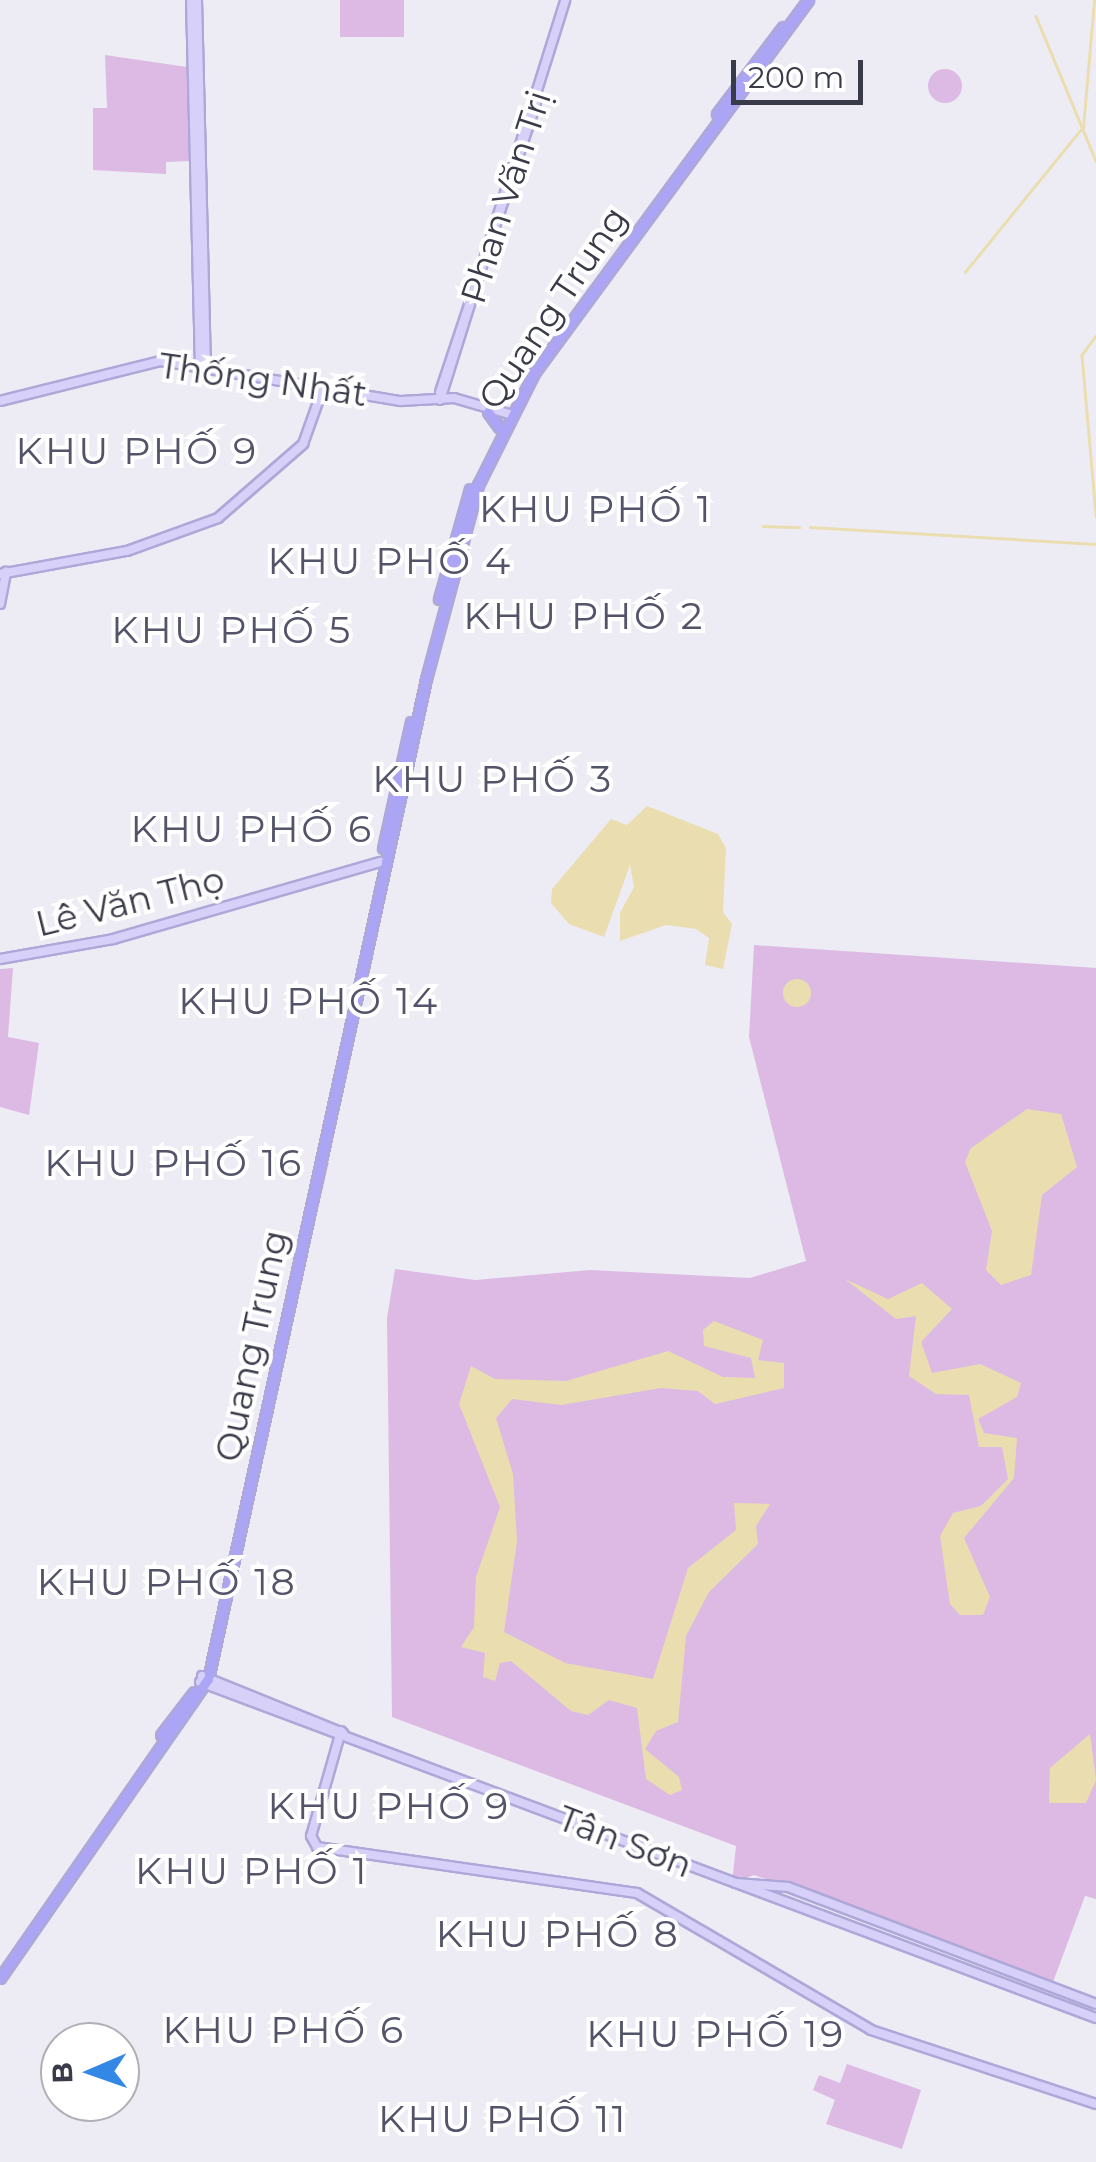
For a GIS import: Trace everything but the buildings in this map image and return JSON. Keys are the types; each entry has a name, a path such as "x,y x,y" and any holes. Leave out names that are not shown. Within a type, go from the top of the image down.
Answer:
{"main road":[{"name":"Quang Trung","path":"1,1973 204,1680 445,586 454,549 505,418 571,318 804,2"},
{"path":"488,412 505,418"}],"street":[{"path":"194,0 203,364"},
{"name":"Phan Văn Trị","path":"440,396 567,0"},
{"path":"125,356 117,369 127,373"},
{"name":"Thống Nhất","path":"0,402 117,369 203,364 324,388 440,396 505,418"},
{"path":"0,604 3,573 127,551 218,518 303,444 324,388"},
{"name":"Thống Nhất","path":"472,404 488,412"},
{"name":"Lê Văn Thọ","path":"0,958 113,939 383,862"},
{"name":"Tân Sơn","path":"204,1680 1096,2018"},
{"path":"342,1735 311,1836 317,1847 637,1894 871,2030 1096,2104"},
{"path":"758,1892 763,1880"},
{"name":"Tân Sơn","path":"736,1883 763,1880 1096,2004"},
{"path":"806,1910 812,1897"},
{"path":"915,1950 918,1938"},
{"path":"930,1957 934,1944"},
{"path":"1040,1996 1045,1985"},
{"path":"1057,2002 1061,1991"}],"shaded area":[{"path":"340,0 404,0 404,37 340,37"},
{"path":"105,55 187,67 191,161 166,162 166,174 93,170 93,108 107,108"},
{"path":"945,69 957,74 962,86 957,98 945,103 933,98 928,86 933,74"},
{"path":"647,806 718,834 726,848 723,912 732,924 723,969 705,965 709,938 696,929 666,925 620,941 620,913 634,887 630,865 604,937 569,924 551,903 552,889 611,819 627,825"},
{"path":"754,945 1096,968 1096,1899 1085,1896 1053,1982 754,1875 732,1883 736,1846 392,1717 387,1318 395,1269 475,1280 590,1270 750,1278 806,1261 749,1037"},
{"path":"13,968 8,1037 39,1043 29,1115 0,1107 0,969"},
{"path":"797,979 807,983 811,993 807,1003 797,1007 787,1003 783,993 787,983"},
{"path":"1027,1109 1061,1114 1077,1167 1042,1195 1031,1275 1001,1285 986,1270 992,1231 965,1162 971,1148"},
{"path":"323,1161 329,1162 238,1553"},
{"path":"845,1279 888,1299 922,1283 952,1309 921,1342 932,1373 980,1364 1021,1383 1017,1397 978,1419 984,1433 1017,1438 1014,1478 964,1538 990,1597 983,1615 960,1615 950,1604 940,1536 953,1513 981,1506 1008,1479 1002,1447 979,1447 969,1395 936,1394 909,1376 916,1316 896,1319"},
{"path":"714,1321 763,1340 758,1360 784,1363 784,1388 715,1404 698,1391 661,1388 561,1405 512,1399 496,1418 513,1474 517,1541 504,1632 565,1663 653,1679 688,1568 736,1530 734,1503 770,1504 756,1526 758,1544 709,1592 686,1636 678,1722 656,1731 645,1749 679,1777 682,1790 670,1795 646,1779 637,1708 609,1700 588,1715 571,1711 511,1661 500,1663 495,1681 483,1677 485,1653 461,1647 474,1627 476,1577 500,1507 459,1404 471,1366 495,1379 566,1381 668,1351 723,1377 755,1378 751,1358 704,1346 703,1330"},
{"path":"1090,1734 1096,1780 1086,1803 1049,1803 1050,1768"},
{"path":"847,2064 921,2090 902,2149 826,2124 835,2100 813,2090 819,2075 840,2083"}],"waterway":[{"path":"965,272 1083,127 1094,0"},
{"path":"1036,16 1096,161"},
{"path":"1096,336 1082,355 1096,516"},
{"path":"763,526 799,527"},
{"path":"810,527 1096,544"}],"district":[{"name":"KHU PHỐ 9","path":"137,451"},
{"name":"KHU PHỐ 1","path":"596,509"},
{"name":"KHU PHỐ 4","path":"390,561"},
{"name":"KHU PHỐ 2","path":"584,616"},
{"name":"KHU PHỐ 5","path":"232,630"},
{"name":"KHU PHỐ 3","path":"493,779"},
{"name":"KHU PHỐ 6","path":"252,829"},
{"name":"KHU PHỐ 14","path":"309,1001"},
{"name":"KHU PHỐ 16","path":"174,1163"},
{"name":"KHU PHỐ 18","path":"167,1582"},
{"name":"KHU PHỐ 9","path":"389,1806"},
{"name":"KHU PHỐ 1","path":"252,1871"},
{"name":"KHU PHỐ 8","path":"558,1934"},
{"name":"KHU PHỐ 6","path":"284,2030"},
{"name":"KHU PHỐ 19","path":"716,2034"},
{"name":"KHU PHỐ 11","path":"503,2119"}]}
